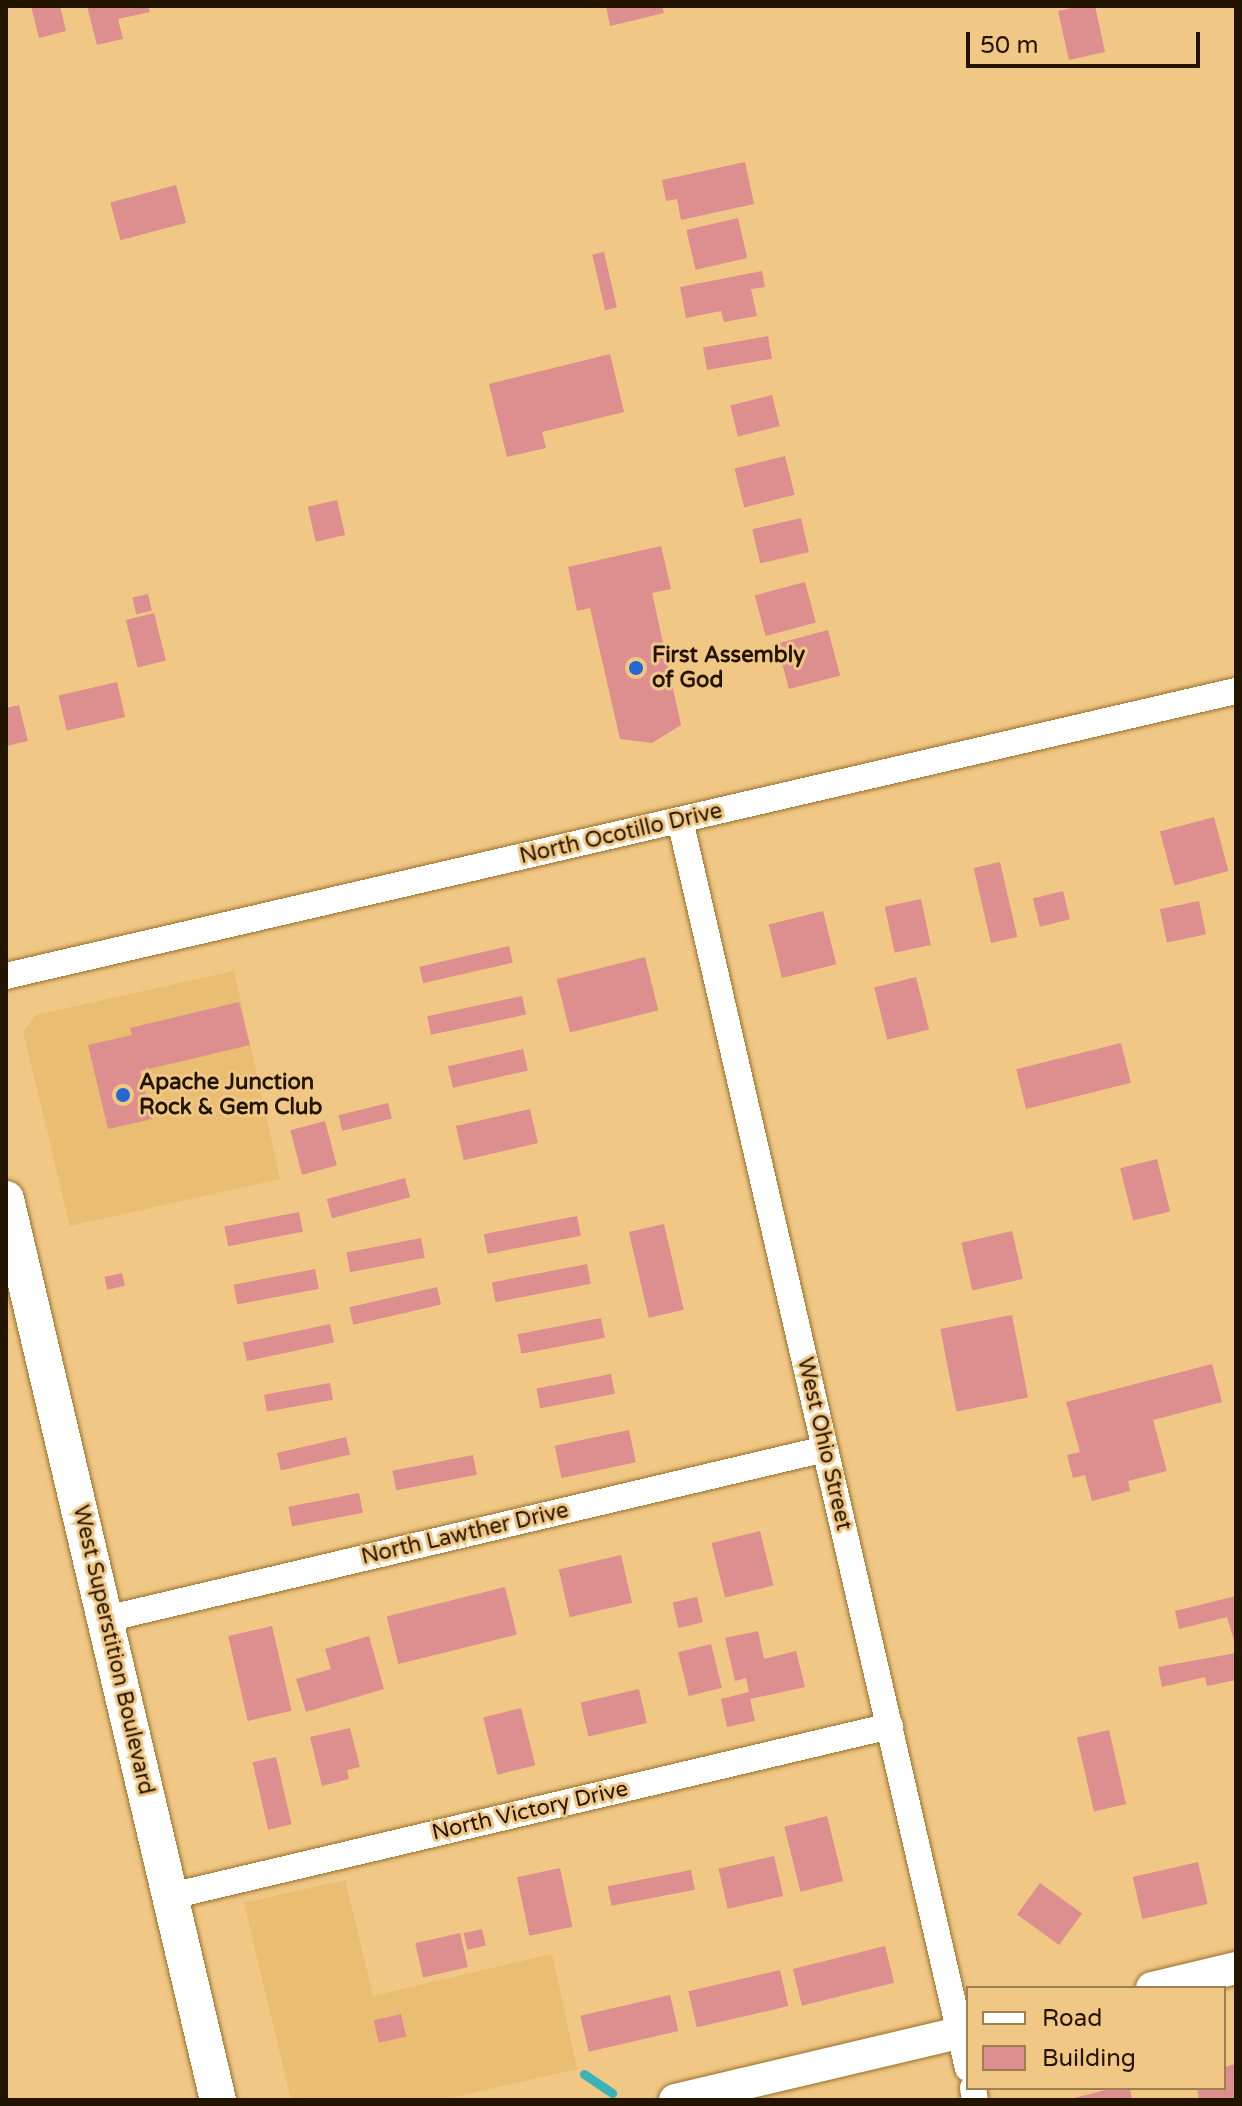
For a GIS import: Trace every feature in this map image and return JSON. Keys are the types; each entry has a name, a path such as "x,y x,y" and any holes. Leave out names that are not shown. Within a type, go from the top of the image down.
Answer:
{"main road":[{"name":"West Superstition Boulevard","path":"6,1199 16,1284 106,1619 218,2100"}],"street":[{"name":"North Ocotillo Drive","path":"6,976 1236,691"},
{"name":"West Ohio Street","path":"680,820 964,2032"},
{"name":"North Lawther Drive","path":"106,1619 825,1449"},
{"name":"North Victory Drive","path":"171,1896 890,1726"},
{"path":"1160,1986 1236,1968"},
{"path":"675,2100 964,2032"}],"shaded area":[{"path":"234,971 280,1179 70,1226 23,1032 36,1015"},
{"path":"345,1880 373,1996 552,1954 577,2069 441,2100 291,2100 244,1903"}],"building":[{"path":"31,6 60,6 66,31 39,38"},
{"path":"87,6 148,6 150,12 118,19 123,39 97,45"},
{"path":"606,6 662,6 664,13 610,26"},
{"path":"1095,6 1105,52 1069,60 1058,11"},
{"path":"745,162 754,204 681,220 677,199 666,201 662,180"},
{"path":"176,185 186,223 120,240 110,203"},
{"path":"738,218 747,258 696,270 686,230"},
{"path":"604,252 617,308 605,310 592,255"},
{"path":"762,271 765,287 751,289 757,316 724,322 721,311 686,318 680,287"},
{"path":"768,336 772,359 707,370 703,347"},
{"path":"610,354 624,412 542,432 546,448 507,457 489,384"},
{"path":"772,395 780,426 738,436 730,405"},
{"path":"785,456 795,495 744,507 735,469"},
{"path":"337,500 345,535 316,542 308,507"},
{"path":"801,518 809,552 760,563 752,529"},
{"name":"First Assembly of God","path":"661,546 671,589 652,593 681,725 652,743 620,739 590,608 577,611 568,567"},
{"path":"805,582 816,623 766,636 755,595"},
{"path":"148,594 152,611 136,614 132,598"},
{"path":"154,613 166,661 138,668 126,620"},
{"path":"828,630 840,675 789,689 777,644"},
{"path":"117,682 125,717 67,731 59,695"},
{"path":"19,705 28,741 6,746 6,708"},
{"path":"1214,817 1228,871 1174,886 1160,831"},
{"path":"1000,862 1017,937 991,943 974,868"},
{"path":"1063,891 1070,919 1040,927 1033,898"},
{"path":"921,899 931,945 895,953 885,907"},
{"path":"1199,901 1206,934 1167,943 1160,909"},
{"path":"823,911 836,964 782,978 769,925"},
{"path":"509,946 513,963 423,983 419,967"},
{"path":"645,957 658,1010 570,1032 557,979"},
{"path":"916,977 929,1029 887,1040 874,987"},
{"path":"522,996 526,1015 431,1035 427,1016"},
{"path":"239,1002 250,1045 140,1071 152,1119 108,1129 88,1045 132,1035 130,1028"},
{"path":"1121,1043 1131,1083 1026,1109 1016,1069"},
{"path":"523,1049 528,1070 453,1088 448,1066"},
{"path":"388,1103 392,1119 342,1131 339,1115"},
{"path":"530,1109 538,1143 464,1160 456,1126"},
{"path":"325,1121 337,1165 302,1175 290,1130"},
{"path":"1157,1159 1170,1211 1133,1221 1120,1168"},
{"path":"405,1178 410,1197 332,1218 327,1199"},
{"path":"299,1212 303,1232 228,1246 224,1227"},
{"path":"577,1216 581,1236 488,1254 484,1234"},
{"path":"664,1224 684,1310 649,1318 629,1232"},
{"path":"1012,1231 1023,1279 972,1290 961,1243"},
{"path":"421,1238 425,1258 350,1272 346,1253"},
{"path":"587,1264 591,1284 496,1302 492,1283"},
{"path":"315,1269 319,1289 237,1304 234,1285"},
{"path":"122,1273 125,1286 107,1290 104,1277"},
{"path":"437,1287 441,1305 353,1325 349,1307"},
{"path":"1012,1315 1028,1397 956,1411 940,1329"},
{"path":"601,1318 605,1338 521,1354 518,1334"},
{"path":"330,1324 334,1343 247,1361 243,1343"},
{"path":"1212,1364 1222,1402 1153,1420 1167,1471 1128,1481 1130,1491 1092,1501 1085,1475 1073,1478 1067,1455 1080,1452 1066,1402"},
{"path":"611,1374 615,1394 540,1408 536,1389"},
{"path":"330,1383 333,1400 267,1411 264,1395"},
{"path":"629,1430 636,1462 562,1478 555,1446"},
{"path":"346,1437 350,1455 281,1471 277,1453"},
{"path":"473,1455 477,1475 396,1490 393,1471"},
{"path":"359,1493 363,1513 292,1526 288,1507"},
{"path":"760,1531 774,1585 725,1597 711,1543"},
{"path":"621,1555 632,1603 570,1617 559,1569"},
{"path":"505,1587 517,1635 398,1664 387,1617"},
{"path":"1236,1596 1236,1648 1227,1617 1179,1629 1175,1611"},
{"path":"697,1597 703,1622 678,1628 673,1603"},
{"path":"272,1626 292,1711 248,1721 228,1636"},
{"path":"758,1631 764,1659 796,1651 805,1687 750,1699 755,1721 727,1727 721,1699 749,1692 746,1678 735,1681 725,1638"},
{"path":"369,1636 384,1689 306,1712 296,1679 331,1669 325,1649"},
{"path":"711,1644 722,1688 689,1696 678,1652"},
{"path":"1236,1653 1236,1680 1207,1686 1205,1677 1162,1687 1158,1667"},
{"path":"639,1689 647,1723 588,1737 581,1702"},
{"path":"521,1708 535,1765 497,1775 483,1717"},
{"path":"350,1728 360,1767 347,1770 349,1779 322,1786 310,1737"},
{"path":"1109,1730 1126,1804 1094,1811 1077,1737"},
{"path":"276,1757 292,1824 268,1830 253,1762"},
{"path":"827,1816 843,1881 801,1892 784,1827"},
{"path":"774,1856 783,1896 728,1909 718,1869"},
{"path":"1198,1862 1208,1904 1142,1919 1133,1877"},
{"path":"560,1868 572,1927 529,1936 517,1877"},
{"path":"691,1870 695,1890 611,1906 608,1886"},
{"path":"1040,1883 1082,1914 1059,1945 1017,1915"},
{"path":"482,1929 486,1946 467,1950 463,1933"},
{"path":"460,1933 468,1967 423,1977 415,1943"},
{"path":"885,1946 894,1983 802,2006 793,1969"},
{"path":"780,1970 788,2006 697,2027 688,1991"},
{"path":"670,1995 678,2031 589,2052 580,2016"},
{"path":"401,2014 406,2036 379,2043 374,2020"},
{"path":"1236,2064 1236,2100 1199,2100 1197,2090 1226,2090 1226,2066"},
{"path":"1105,2090 1130,2090 1132,2100 1067,2100"}],"waterway":[{"path":"584,2074 612,2093"}],"place":[{"name":"First Assembly of God","path":"636,668"},
{"name":"Apache Junction Rock & Gem Club","path":"123,1095"}]}
